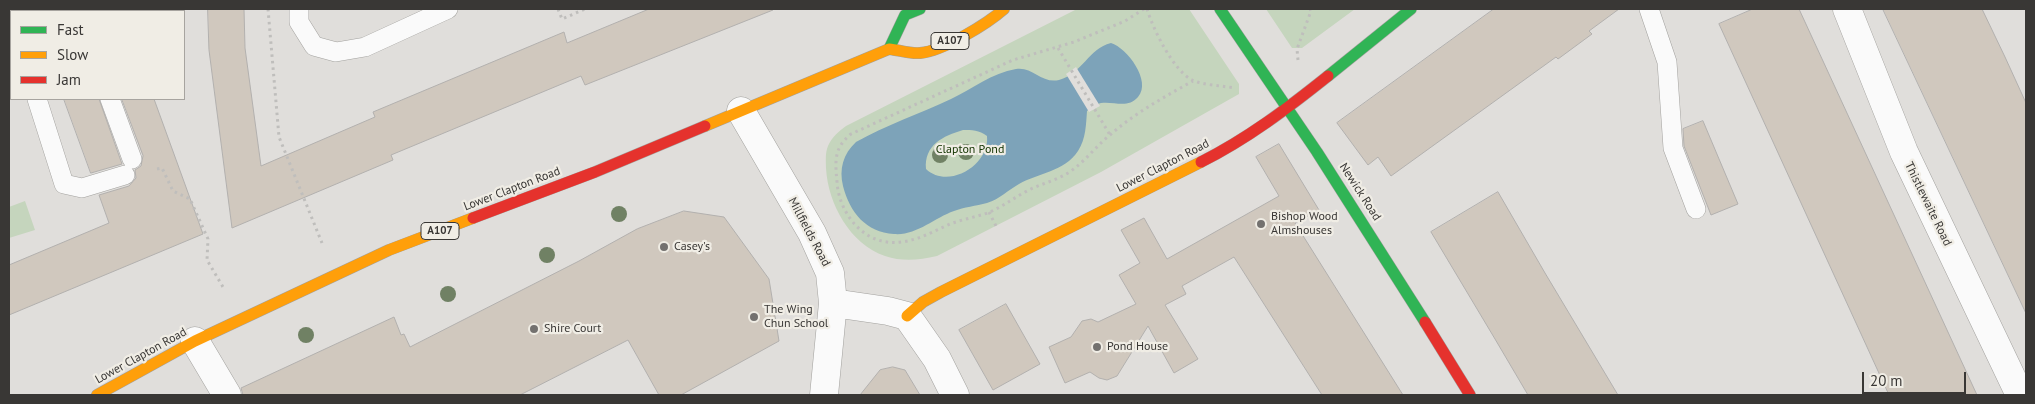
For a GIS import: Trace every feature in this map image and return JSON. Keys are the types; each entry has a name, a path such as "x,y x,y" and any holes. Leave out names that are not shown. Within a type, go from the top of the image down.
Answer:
{"main road":[{"path":"889,49 905,15 920,9"},
{"name":"Lower Clapton Road","path":"97,395 195,341 389,250 596,172 889,49 922,53 980,26 1004,9"},
{"name":"Newick Road","path":"1220,9 1289,108 1389,262 1470,395"},
{"name":"Lower Clapton Road","path":"908,316 923,302 942,292 1222,151 1289,108 1411,9"}],"street":[{"name":"Thistlewaite Road","path":"1846,9 1904,152 2020,395"},
{"name":"Millfields Road","path":"741,111 812,234 830,273 833,302 824,395"},
{"path":"833,302 879,309 908,316 938,359 955,395"},
{"path":"195,341 227,395"}],"lane":[{"path":"299,9 299,22 314,46 336,52 365,47 448,9"},
{"path":"1649,9 1667,62 1673,148 1696,210"},
{"path":"37,100 64,184 82,188 128,167 110,100"}],"path":[{"path":"268,9 279,137 322,243"},
{"path":"558,9 562,19 585,9"},
{"path":"1193,81 1153,103 1110,135 1088,158 1068,173 1052,182 1027,191 990,212 951,224 916,239 884,242 867,235 852,222 845,210 838,190 836,155 842,142 862,129 1013,60 1058,48 1124,21 1145,9 1160,42 1176,64 1193,81 1239,89"},
{"path":"1297,48 1311,10"},
{"path":"1058,48 1110,135"},
{"path":"128,167 162,168 173,191 190,198 208,239 207,260 222,287"},
{"path":"990,212 996,225"}],"green space":[{"name":"Clapton Pond","path":"1077,9 1189,9 1239,84 1239,94 1101,172 937,256 905,260 898,259 885,256 861,242 843,221 831,195 826,168 826,151 836,134 846,126"},
{"path":"1266,9 1355,9 1302,48 1292,48"},
{"path":"25,201 35,230 9,238 9,207"}],"water":[{"name":"Clapton Pond","path":"1111,43 1124,51 1140,74 1142,90 1138,97 1130,103 1101,103 1087,111 1083,142 1078,151 1066,163 1026,180 992,201 962,208 902,234 875,229 867,225 855,213 843,186 842,168 845,157 856,142 951,99 1007,71 1016,69 1027,70 1053,81 1067,77 1103,46","holes":["963,130 978,131 987,136 986,147 975,165 966,171 945,177 935,175 926,169 928,154 936,143 948,135"]}],"pier":[{"path":"1076,67 1100,106 1089,112 1066,74"}],"building":[{"path":"208,9 244,9 245,48 261,166 375,117 373,112 564,32 567,43 649,9 773,10 585,85 581,76 391,155 393,160 232,228 209,50"},
{"path":"1494,9 1619,9 1589,31 1592,34 1558,59 1556,57 1391,176 1378,157 1368,165 1337,123"},
{"path":"1753,9 1799,9 1977,395 1889,395 1719,24"},
{"path":"1883,9 1982,9 2005,57 2026,103 2026,313"},
{"path":"64,100 99,100 122,164 91,173"},
{"path":"122,100 154,100 203,234 9,315 9,265 109,223 99,195 129,186 136,178 135,170 141,166 143,156"},
{"path":"1703,121 1738,204 1711,215 1684,146 1683,129"},
{"path":"1279,144 1319,210 1295,223 1403,395 1322,395 1234,257 1182,286 1186,294 1165,305 1198,359 1174,373 1148,326 1117,376 1107,380 1099,378 1090,372 1065,383 1049,347 1071,337 1082,321 1091,319 1098,322 1136,304 1119,275 1140,263 1121,230 1144,218 1167,259 1279,196 1256,157"},
{"path":"1498,192 1618,395 1528,395 1431,232"},
{"path":"684,211 724,217 769,279 779,341 681,395 659,395 628,340 520,395 243,395 241,388 394,317 401,335 404,334 410,347 579,261 637,229"},
{"path":"1006,304 1040,364 993,390 959,330"},
{"path":"893,367 905,370 920,395 860,395 880,370"}],"traffic: fast":[{"path":"889,49 905,15 920,9"},
{"path":"1220,9 1317,152 1425,322"},
{"path":"1328,76 1411,9"}],"traffic: slow":[{"path":"705,126 889,49 916,53 930,51 976,29 1004,9"},
{"path":"907,316 923,302 941,292 1201,162"},
{"path":"97,395 195,341 389,250 473,218"}],"traffic: jam":[{"path":"1201,162 1267,122 1328,76"},
{"path":"473,218 595,172 705,126"},
{"path":"1425,322 1470,395"}],"place":[{"name":"Bishop Wood Almshouses","path":"1261,224"},
{"name":"Casey's","path":"664,247"},
{"name":"The Wing Chun School","path":"754,317"},
{"name":"Shire Court","path":"534,329"},
{"name":"Pond House","path":"1097,347"}]}
